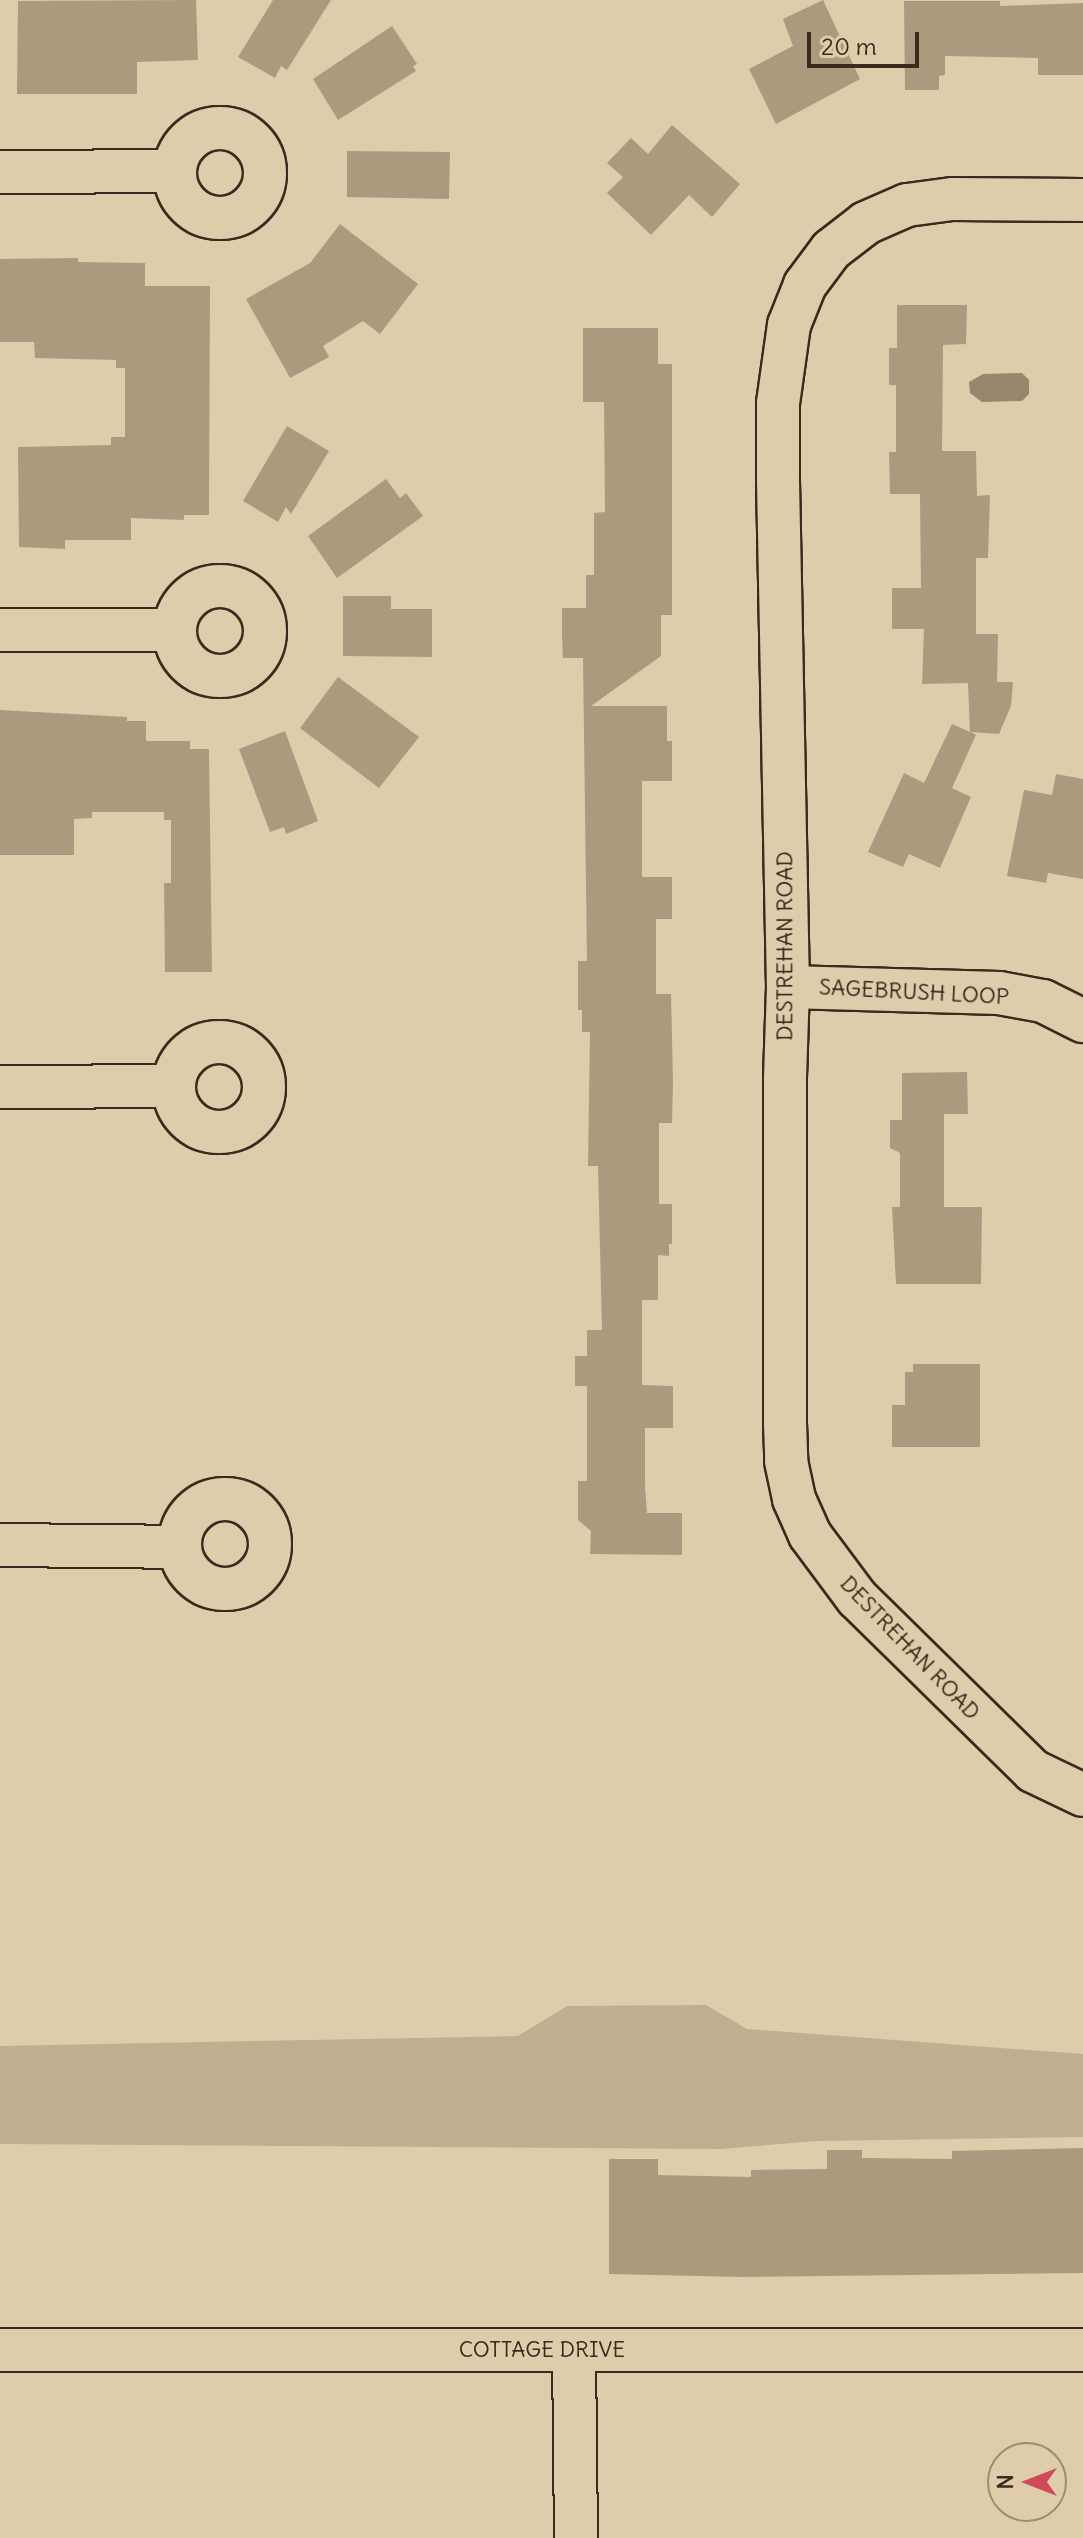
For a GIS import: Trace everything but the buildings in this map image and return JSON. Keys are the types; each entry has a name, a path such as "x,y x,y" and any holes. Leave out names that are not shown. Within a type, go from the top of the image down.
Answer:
{"street":[{"path":"0,172 175,171"},
{"name":"DESTREHAN ROAD","path":"1083,200 952,199 907,205 866,223 831,250 805,285 789,325 778,403 788,987 785,1423 786,1461 794,1499 810,1535 857,1598 1033,1771 1083,1795"},
{"path":"0,630 174,630"},
{"name":"SAGEBRUSH LOOP","path":"788,987 999,993 1043,1001 1083,1021"},
{"path":"0,1087 174,1086"},
{"path":"0,1545 180,1547"},
{"name":"COTTAGE DRIVE","path":"0,2350 1083,2350"},
{"path":"574,2350 576,2538"}],"shaded area":[{"path":"1022,373 1029,380 1029,394 1022,401 982,402 970,393 969,382 983,374"},
{"path":"706,2005 747,2029 1083,2054 1083,2137 817,2141 721,2149 0,2144 0,2046 518,2036 567,2006"}]}
